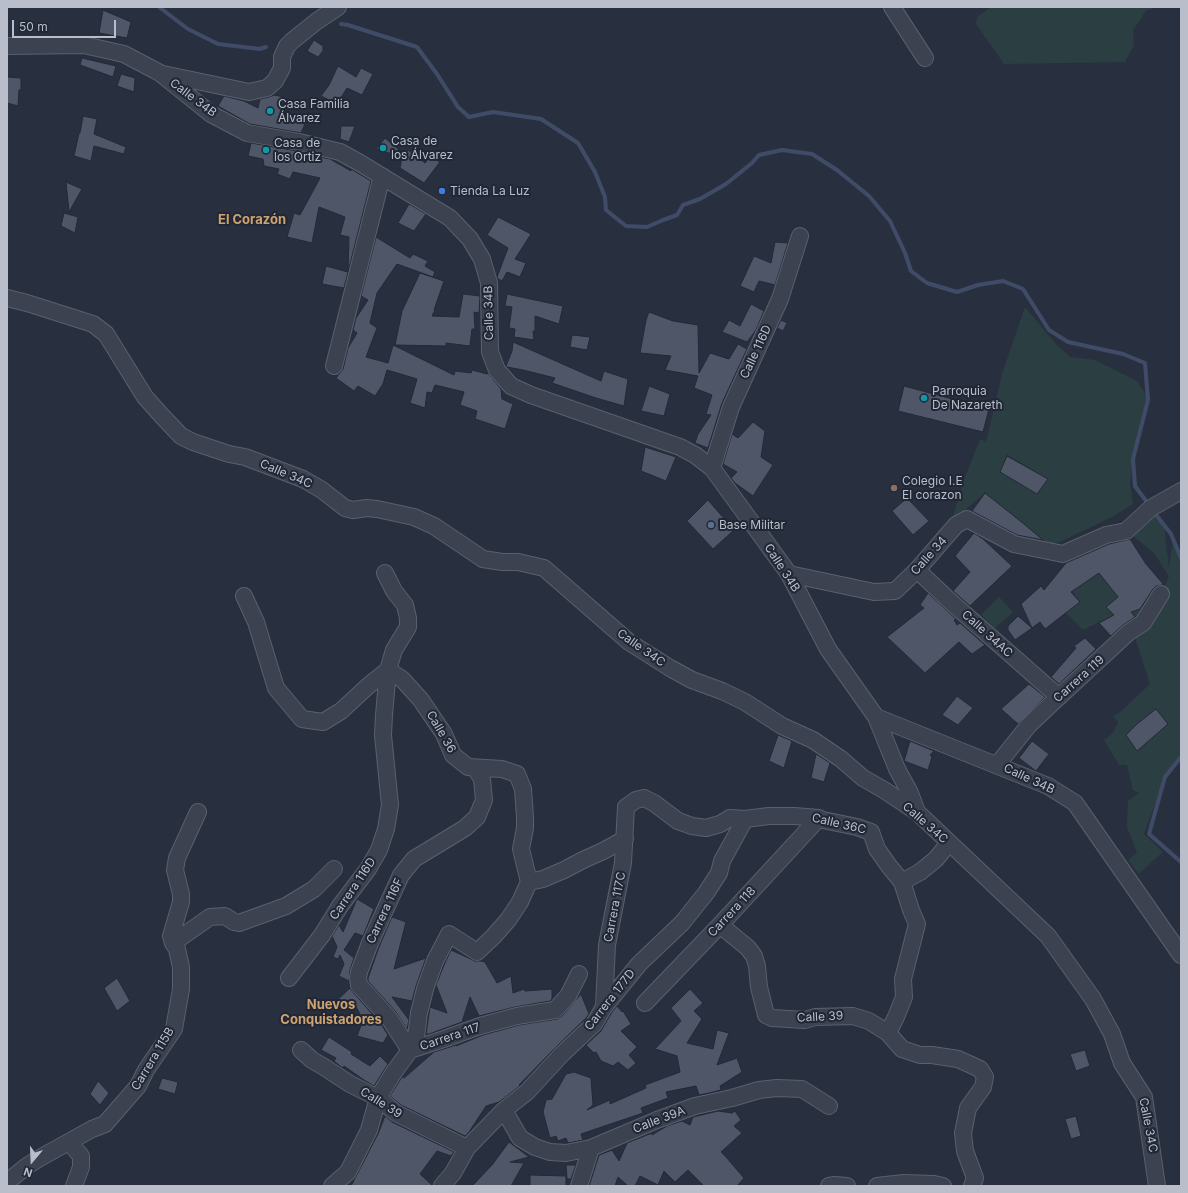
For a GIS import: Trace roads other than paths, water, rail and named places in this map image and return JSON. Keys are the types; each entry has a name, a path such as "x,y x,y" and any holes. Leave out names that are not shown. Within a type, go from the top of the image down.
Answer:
{"street":[{"path":"160,73 249,92 267,88 275,81 282,68 282,57 287,46 318,14 338,7"},
{"path":"892,7 925,58"},
{"name":"Calle 34B","path":"7,46 84,45 124,54 160,73 211,114 247,133 299,142 340,152 450,218 470,239 482,259 489,284 490,352 497,370 511,386 538,398 680,448 695,455 712,468 789,574 828,649 876,717 897,769 910,793 917,812"},
{"path":"334,366 382,176"},
{"name":"Calle 116D","path":"712,468 731,407 780,299 800,236"},
{"name":"Calle 34C","path":"7,298 27,302 93,324 106,334 145,397 181,436 193,442 229,454 245,456 303,479 322,490 345,508 353,510 367,508 377,509 414,517 434,526 483,559 502,562 518,562 544,568 629,642 692,680 722,691 745,702 782,726 813,740 841,759 863,778 917,812 1048,936 1093,1000 1112,1034 1122,1063 1144,1097 1157,1186"},
{"name":"Calle 34","path":"789,574 874,592 895,591 917,570 956,525 967,519 1014,544 1063,554 1106,535 1126,531 1151,508 1181,490"},
{"name":"Calle 34AC","path":"917,570 1059,698"},
{"path":"244,596 256,622 276,688 302,719 323,722 341,711 388,670 394,650 408,627 408,618 405,606 394,591 385,573"},
{"name":"Carrera 119","path":"997,765 1029,726 1129,632 1143,623 1161,594"},
{"name":"Calle 36","path":"388,670 402,679 421,700 444,734 453,755 468,767 502,768 517,774 524,789 525,828 521,848 529,882"},
{"name":"Carrera 116D","path":"289,978 322,935 340,906 368,869 379,850 386,829 390,806 383,729 388,670"},
{"name":"Calle 34B","path":"876,717 1048,786 1075,803 1181,955"},
{"name":"Carrera 116F","path":"410,1050 388,1018 359,985 359,972 370,943 401,875 414,860 466,828 478,817 484,800 482,779 476,768"},
{"name":"Calle 36C","path":"626,807 636,800 644,798 654,803 678,821 692,826 706,828 720,824 730,818 745,819 770,816 794,816 819,818 818,819 857,827 871,832 877,849 902,882 917,924 903,980 904,997 888,1033"},
{"name":"Carrera 117C","path":"604,1007 607,945 623,863 626,807"},
{"path":"198,812 177,858 175,870 181,902 171,936 173,943 210,917 225,916 234,922 239,922 286,906 314,889 334,869"},
{"name":"Carrera 177D","path":"442,1186 453,1173 467,1148 504,1110 527,1092 562,1054 594,1024 604,1007 639,964 682,923 706,893 719,873 722,861 745,819"},
{"name":"Carrera 118","path":"645,1003 720,925 818,819"},
{"path":"410,1050 416,1037 419,1013 425,989 435,961 449,934 476,952 493,937 508,920 520,902 529,882 543,879 564,870 625,839"},
{"path":"902,882 920,872 936,859 949,843"},
{"name":"Calle 39","path":"720,925 748,948 754,956 757,966 759,987 766,1015 772,1018 805,1020 815,1017 853,1016 870,1021 888,1033 902,1049 920,1055 932,1055 958,1059 980,1069 985,1078 983,1087 968,1108 963,1132 965,1151 975,1178 972,1186"},
{"name":"Carrera 115B","path":"7,1182 38,1158 104,1124 138,1086 150,1064 174,1029 181,989 181,967 177,949 173,943"},
{"name":"Carrera 117","path":"332,1186 348,1172 369,1130 378,1098 410,1050 444,1040 480,1026 517,1016 555,1010 568,996 579,974"},
{"name":"Calle 39","path":"301,1050 312,1060 324,1066 350,1084 378,1098 396,1113 467,1148"},
{"name":"Calle 39A","path":"504,1110 520,1138 534,1147 550,1152 566,1153 591,1148 657,1120 695,1106 732,1098 759,1090 777,1088 802,1090 829,1106"},
{"path":"69,1142 80,1156 81,1167 74,1186"},
{"path":"580,1186 591,1148"},
{"path":"877,1186 904,1183 934,1184 943,1186"},
{"path":"829,1186 847,1186"}],"waterway":[{"path":"159,7 188,29 218,44 260,49 266,47"},
{"path":"341,24 417,47 437,74 458,107 469,117 493,112 541,119 578,143 595,172 605,197 606,210 626,226 647,227 677,215 683,205 700,199 726,184 752,163 759,155 782,150 812,154 837,170 869,196 890,221 905,253 911,271 927,283 957,292 978,285 1003,281 1023,289 1049,330 1068,342 1123,354 1145,363 1148,400 1133,459 1135,486 1149,505"},
{"path":"1153,511 1171,534 1181,558"},
{"path":"1181,757 1165,777 1149,834 1181,862"}],"place":[{"name":"Casa Familia Álvarez","path":"270,111"},
{"name":"Casa de los Álvarez","path":"383,148"},
{"name":"Casa de los Ortiz","path":"266,150"},
{"name":"Tienda La Luz","path":"442,191"},
{"name":"Parroquia De Nazareth","path":"924,398"},
{"name":"Colegio I.E El corazon","path":"894,488"},
{"name":"Base Militar","path":"711,525"}],"district":[{"name":"El Corazón","path":"252,220"},
{"name":"Nuevos Conquistadores","path":"331,1012"}]}
